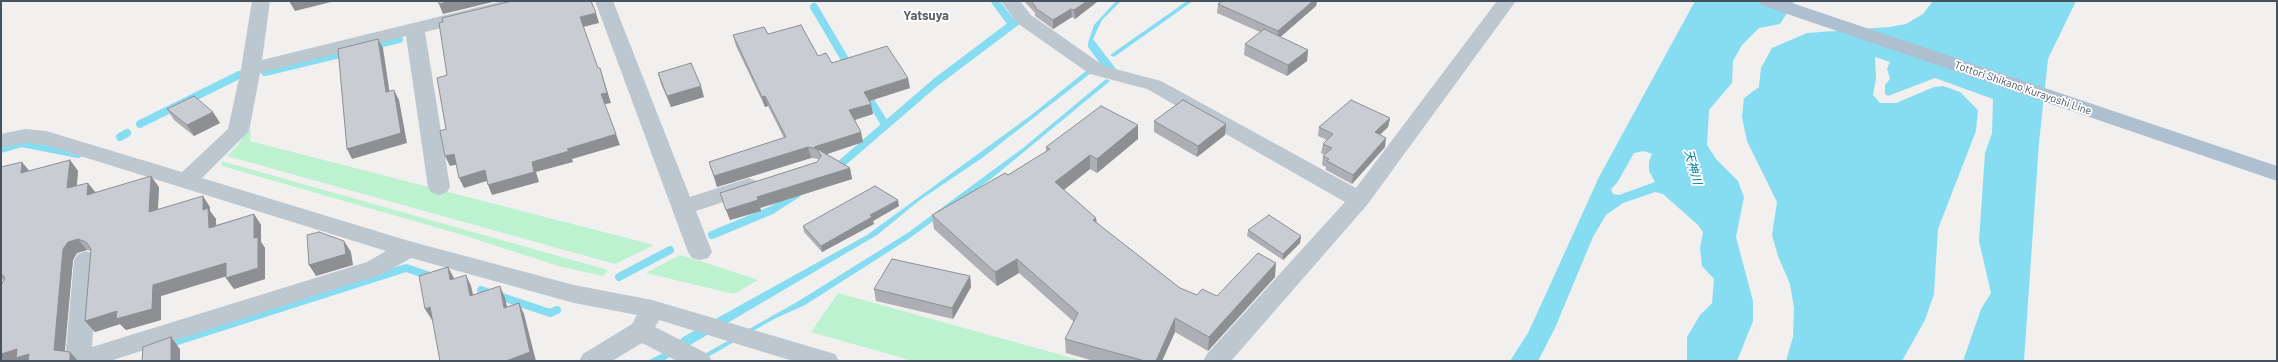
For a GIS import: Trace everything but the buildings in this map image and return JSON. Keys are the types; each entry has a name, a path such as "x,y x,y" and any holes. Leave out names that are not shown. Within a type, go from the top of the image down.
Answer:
{"main road":[{"name":"Tottori Shikano Kurayoshi Line","path":"1768,1 2277,174"}],"street":[{"path":"186,181 238,131 251,70 261,1"},
{"path":"251,70 526,1"},
{"path":"604,1 700,252"},
{"path":"1010,1 1024,18 1096,70 1154,85 1359,200"},
{"path":"1216,361 1359,200 1508,1"},
{"path":"415,29 438,187"},
{"path":"1,141 25,136 46,138 408,249 574,294 652,309 826,361"},
{"path":"683,207 766,181"},
{"path":"86,260 78,361 110,356 375,268 408,249"},
{"path":"592,361 641,331 652,309"},
{"path":"641,331 699,361"}],"green space":[{"path":"248,130 251,131 250,141 654,245 615,264 227,156 237,146"},
{"path":"221,161 608,270 603,276 558,266 463,235 222,166"},
{"path":"680,255 758,280 734,294 646,273"},
{"path":"838,293 1083,361 913,361 811,332"}],"water":[{"path":"1116,1 1121,1 1102,20 1093,39 1116,69 1104,69 1088,47 1088,43 1094,25"},
{"path":"1187,1 1193,1 1114,57 1110,55"},
{"name":"天神川","path":"1695,1 1795,1 1780,24 1759,28 1742,45 1733,61 1732,83 1709,110 1707,145 1716,159 1738,181 1744,197 1736,237 1753,301 1753,321 1737,361 1687,361 1687,337 1700,315 1712,303 1714,279 1702,266 1700,248 1703,232 1698,225 1663,194 1655,192 1623,203 1606,215 1593,237 1555,328 1538,361 1510,361 1528,333 1599,177","holes":["1644,151 1652,154 1649,162 1649,171 1655,182 1619,195 1613,194 1611,189 1617,183 1634,153"]},
{"path":"1933,1 2076,1 2048,59 2039,143 2024,361 1963,361 1981,309 1991,293 1979,241 1985,153 1992,133 1993,99 1935,78 1888,96 1885,94 1885,85 1890,79 1887,69 1890,62 1875,57 1876,79 1873,95 1880,103 1896,103 1934,87 1943,86 1960,92 1978,110 1976,131 1938,229 1934,294 1925,320 1902,361 1786,361 1793,337 1794,308 1790,284 1778,256 1772,235 1777,202 1747,141 1742,117 1744,98 1759,87 1761,68 1772,48 1807,33 1889,27 1906,24 1923,14"},
{"path":"1086,71 1091,73 982,158 920,200 877,235 663,361 647,361 667,351 683,337 867,235 1030,116"},
{"path":"1106,79 1110,81 991,179 907,240 805,305 774,319 701,361 692,361 797,302 909,232 1023,148"}],"waterway":[{"path":"995,1 1010,21"},
{"path":"814,7 850,68"},
{"path":"835,169 936,82 1017,21"},
{"path":"370,46 399,39"},
{"path":"265,72 348,52"},
{"path":"140,124 239,75"},
{"path":"865,92 885,124"},
{"path":"120,137 127,133"},
{"path":"1,149 22,143 78,154"},
{"path":"712,235 772,210 797,194"},
{"path":"619,277 670,250"},
{"path":"165,345 406,268 436,278"},
{"path":"481,290 550,313 557,310"}],"district":[{"name":"Yatsuya","path":"926,16"}]}
